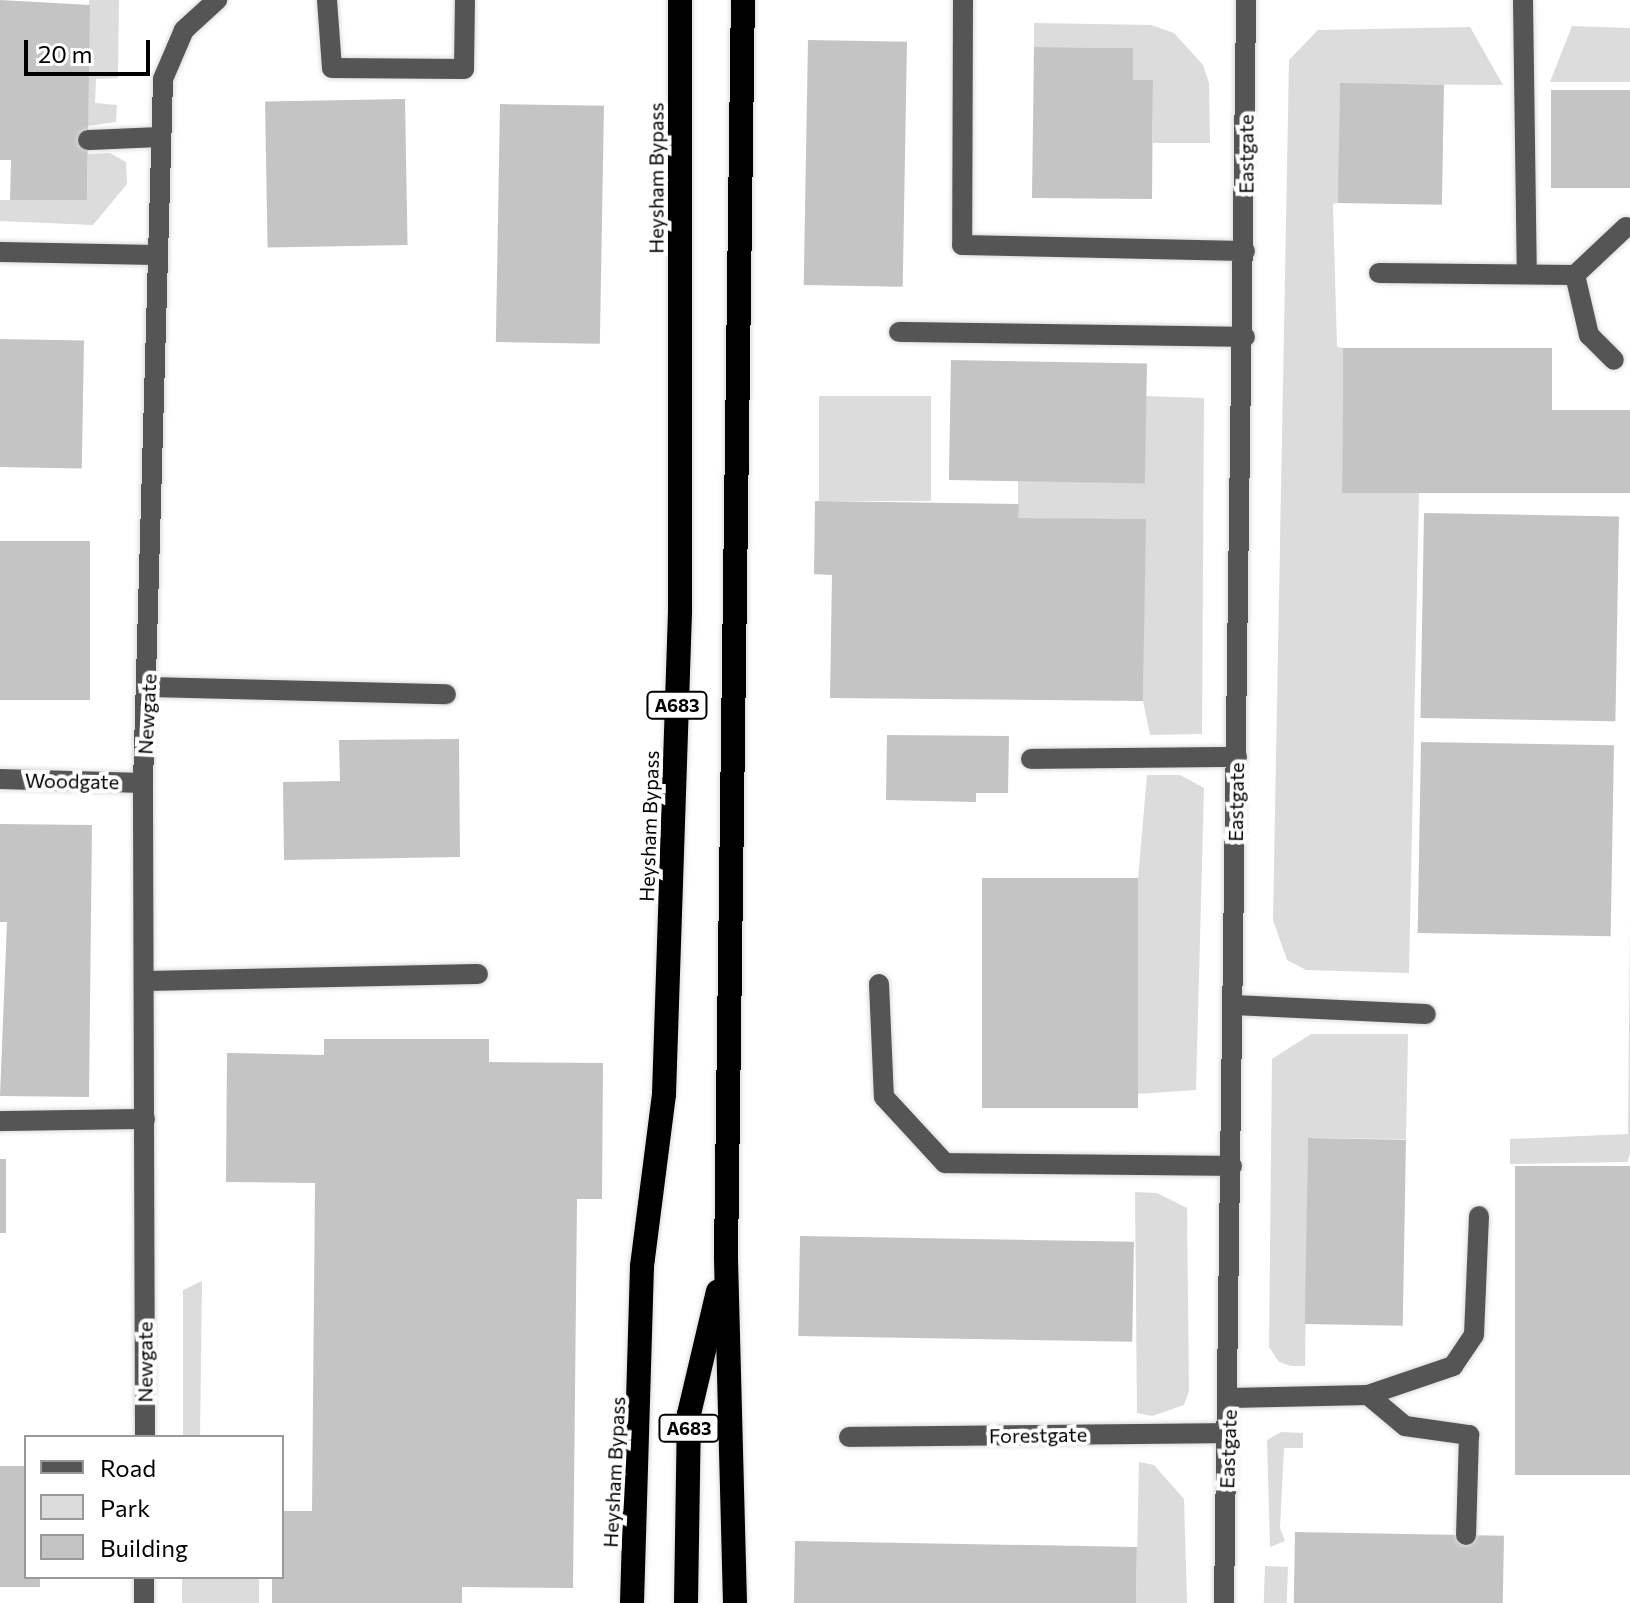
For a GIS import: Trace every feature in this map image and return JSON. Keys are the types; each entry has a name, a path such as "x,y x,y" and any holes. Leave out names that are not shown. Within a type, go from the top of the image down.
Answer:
{"highway":[{"name":"Heysham Bypass","path":"632,1603 642,1266 664,1094 680,611 680,0"},
{"name":"A683","path":"735,1603 726,1257 743,0"},
{"name":"A683","path":"686,1603 689,1414 726,1257"}],"street":[{"path":"327,0 332,68 464,69 465,0"},
{"path":"963,0 962,245 1245,251"},
{"name":"Eastgate","path":"1224,1603 1230,1398 1233,1005 1245,337 1246,0"},
{"path":"1523,0 1527,274"},
{"name":"Newgate","path":"145,1435 143,783 149,687 163,79 172,54 209,2"},
{"path":"88,140 161,137"},
{"path":"1379,273 1575,275 1626,227"},
{"path":"0,252 158,255"},
{"path":"1575,275 1589,335 1614,360"},
{"path":"899,332 1245,337"},
{"path":"149,687 446,694"},
{"path":"1031,759 1237,757"},
{"name":"Woodgate","path":"0,779 143,783"},
{"path":"145,981 478,974"},
{"path":"879,984 884,1097 945,1163 1232,1166"},
{"path":"1233,1005 1426,1014"},
{"path":"0,1121 145,1119"},
{"path":"1230,1398 1368,1395 1453,1366 1474,1335 1479,1216"},
{"path":"1368,1395 1405,1426 1469,1435 1466,1535"},
{"name":"Forestgate","path":"849,1437 1227,1433"},
{"path":"144,1579 144,1603"}],"green space":[{"path":"89,0 119,0 118,78 96,79 95,103 117,105 116,122 88,126"},
{"path":"1034,23 1151,25 1174,33 1203,65 1209,83 1210,143 1153,143 1153,80 1133,80 1133,48 1034,47"},
{"path":"1572,26 1630,28 1630,82 1550,82"},
{"path":"1470,27 1503,85 1340,84 1339,203 1333,204 1337,347 1343,348 1342,493 1419,493 1409,973 1306,970 1287,960 1273,920 1289,60 1318,30"},
{"path":"110,153 126,162 127,184 93,225 0,221 0,200 87,200 88,154"},
{"path":"819,396 931,396 931,501 819,501"},
{"path":"1146,396 1204,398 1202,734 1150,735 1143,701 1145,520 1018,518 1018,481 1144,483"},
{"path":"1147,775 1180,775 1204,788 1196,1090 1137,1094 1138,879"},
{"path":"1630,920 1628,1162 1510,1164 1510,1139 1628,1134"},
{"path":"1311,1034 1408,1034 1406,1139 1308,1138 1305,1366 1291,1366 1279,1362 1269,1347 1272,1059"},
{"path":"1135,1192 1157,1193 1187,1208 1189,1391 1184,1405 1152,1416 1137,1413"},
{"path":"202,1281 200,1435 183,1435 183,1290"},
{"path":"1281,1432 1303,1433 1303,1448 1284,1448 1280,1528 1285,1541 1270,1547 1267,1440"},
{"path":"1139,1462 1154,1465 1184,1499 1187,1603 1136,1603"},
{"path":"1265,1566 1288,1567 1287,1603 1264,1603"},
{"path":"182,1579 259,1579 259,1603 182,1603"}],"building":[{"path":"0,0 90,5 87,200 10,200 11,160 0,160"},
{"path":"808,40 907,42 903,287 804,285"},
{"path":"1034,47 1133,48 1133,80 1153,80 1152,199 1032,198"},
{"path":"1340,83 1444,85 1442,205 1338,203"},
{"path":"1551,90 1630,90 1630,188 1551,188"},
{"path":"405,99 408,245 268,247 265,101"},
{"path":"500,104 604,106 600,344 496,342"},
{"path":"0,339 84,340 82,468 0,467"},
{"path":"1343,348 1552,348 1552,410 1630,410 1630,493 1342,493"},
{"path":"951,360 1147,363 1145,483 949,480"},
{"path":"815,501 1019,504 1018,518 1146,519 1143,701 830,698 832,575 814,574"},
{"path":"1424,513 1619,516 1615,721 1420,718"},
{"path":"0,541 90,541 90,700 0,700"},
{"path":"887,735 1009,736 1008,793 976,793 976,802 886,800"},
{"path":"459,739 460,857 284,860 283,782 340,781 339,740"},
{"path":"1421,742 1614,745 1611,936 1418,933"},
{"path":"0,824 92,825 89,1097 0,1096 7,922 0,922"},
{"path":"982,878 1138,878 1138,1108 982,1108"},
{"path":"324,1039 489,1039 489,1062 603,1063 602,1199 577,1199 573,1588 462,1587 462,1603 272,1603 272,1579 284,1579 284,1511 312,1511 315,1183 226,1182 227,1053 324,1055"},
{"path":"1308,1138 1406,1140 1403,1326 1305,1324"},
{"path":"0,1159 6,1159 6,1233 0,1233"},
{"path":"1515,1166 1630,1166 1630,1475 1515,1475"},
{"path":"800,1236 1134,1242 1132,1342 798,1336"},
{"path":"0,1466 24,1466 24,1579 40,1579 40,1587 0,1587"},
{"path":"1295,1532 1504,1536 1503,1603 1294,1603"},
{"path":"795,1541 1137,1547 1136,1603 794,1603"}]}
